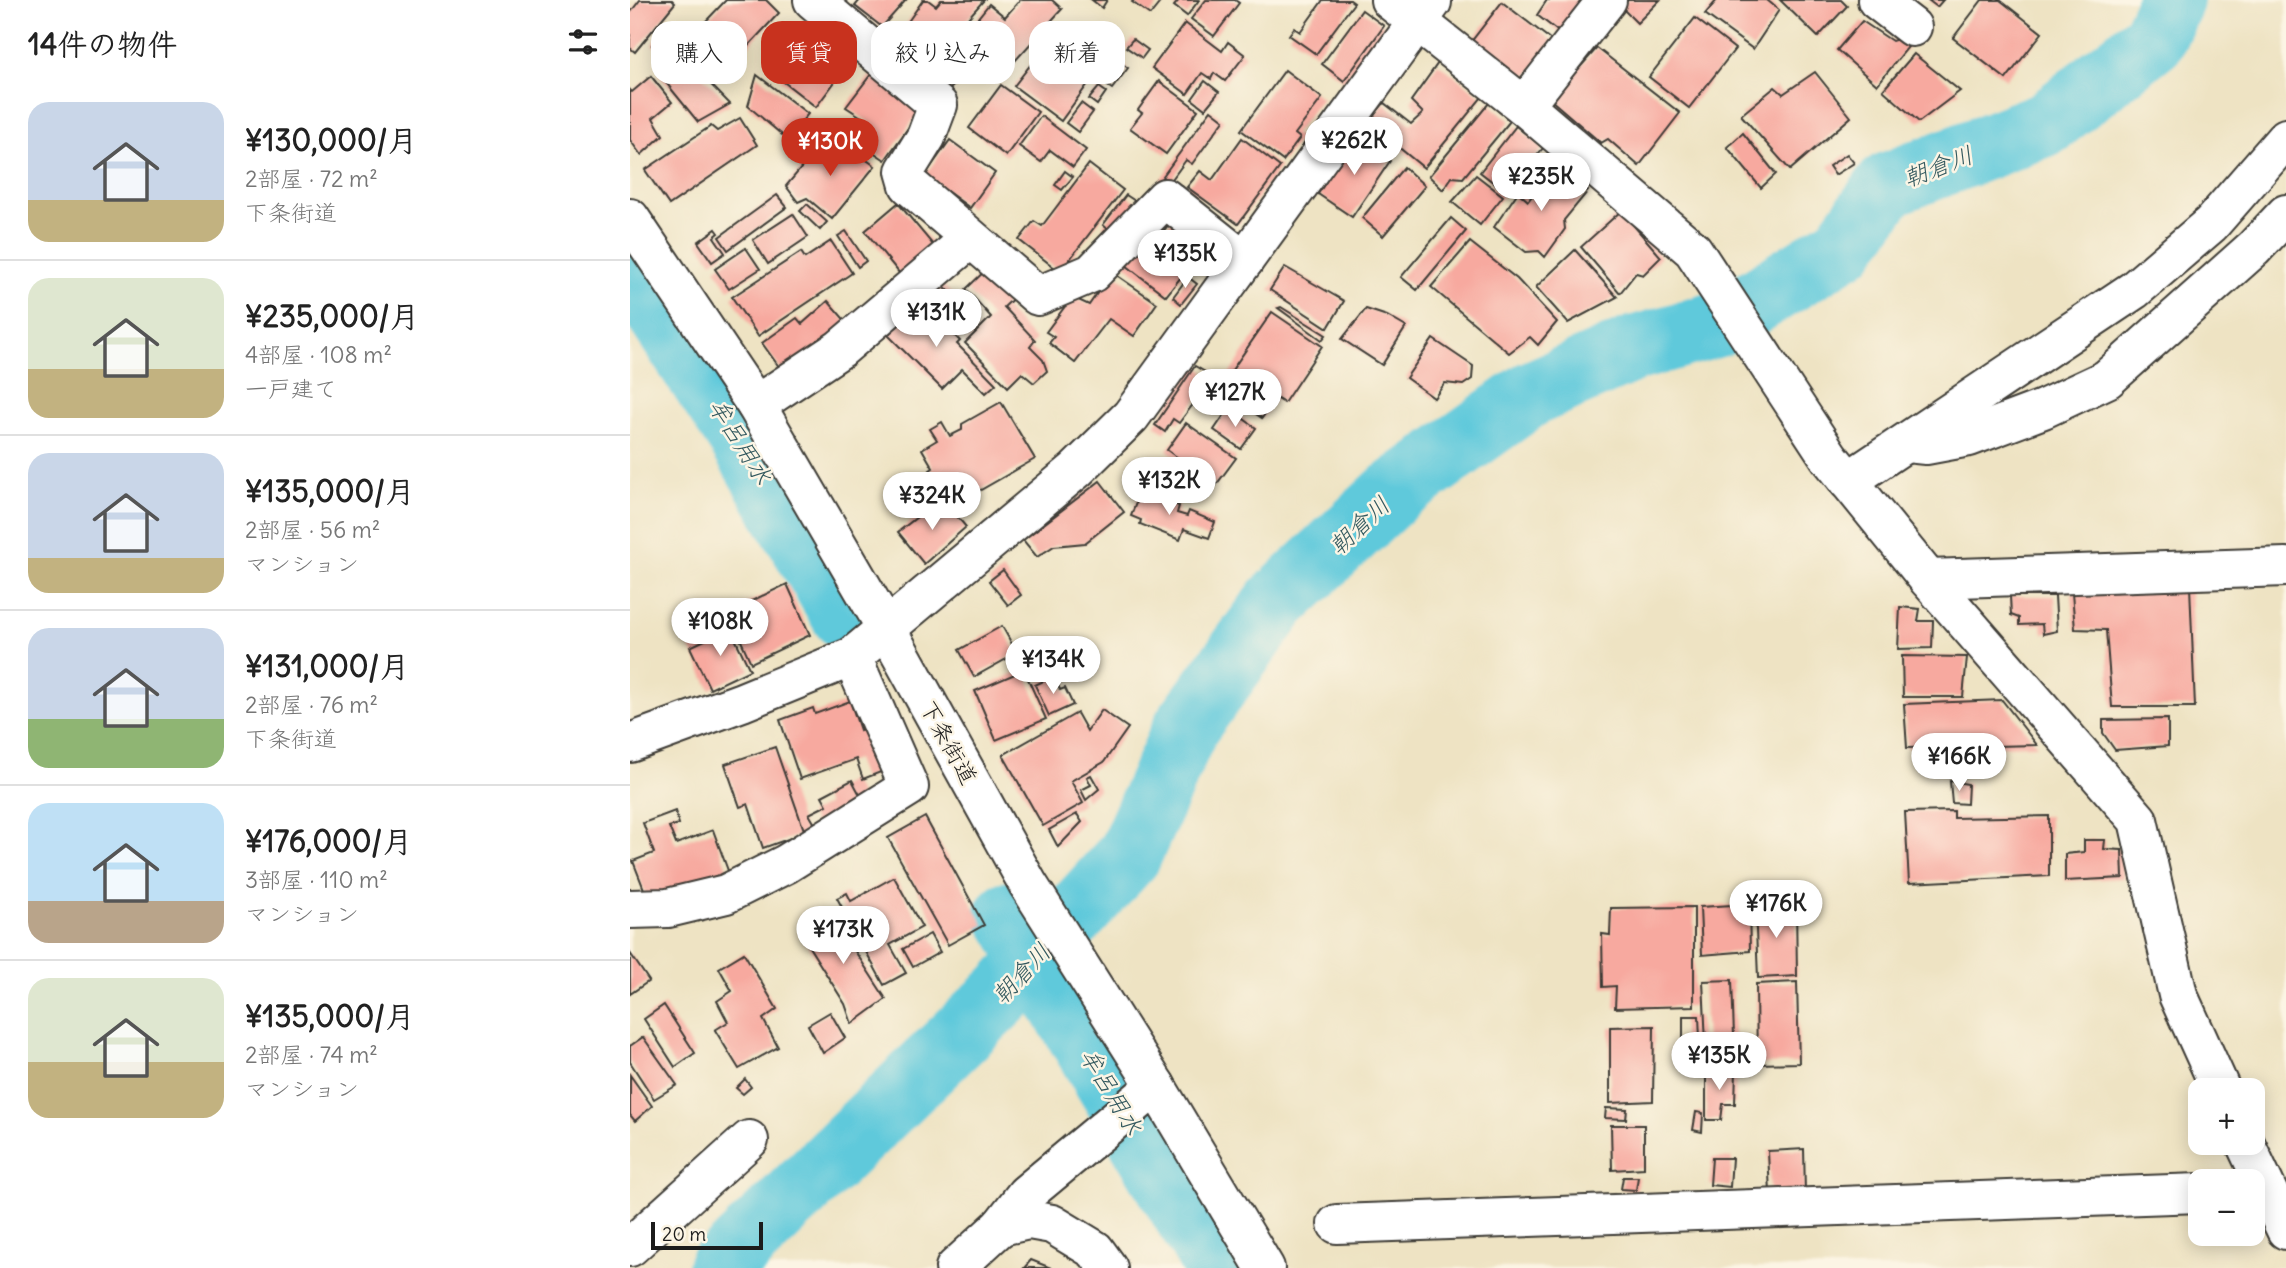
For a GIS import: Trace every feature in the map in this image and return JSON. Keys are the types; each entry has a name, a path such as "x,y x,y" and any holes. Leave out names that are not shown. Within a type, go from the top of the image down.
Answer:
{"street":[{"path":"813,0 938,105 926,137 905,171 909,185 1038,296 1092,273 1165,198 1244,261"},
{"path":"1524,106 1607,0"},
{"path":"1877,0 1912,27"},
{"path":"630,743 742,702 852,657 1076,470 1131,416 1244,261 1413,7 1693,250 1838,469 1928,579 2138,820 2178,995 2216,1078"},
{"path":"1838,469 1905,443 2134,290 2211,224 2286,138"},
{"path":"1905,443 1926,445 1969,438 2043,409 2107,379 2254,248 2286,214"},
{"name":"下条街道","path":"630,218 756,405 886,628 1028,884 1265,1268"},
{"path":"756,405 840,349 970,239"},
{"path":"1928,579 2286,567"},
{"path":"630,909 668,908 726,894 786,864 909,787 852,657"},
{"path":"955,1268 1001,1226 1026,1194 1155,1087"},
{"path":"630,1247 749,1140"},
{"path":"2251,1155 2286,1230"},
{"path":"1337,1224 2188,1193"},
{"path":"1001,1226 1029,1220 1052,1224 1095,1250 1108,1268"}],"building":[{"path":"640,0 672,0 675,3 660,21 651,21 651,32 635,52 630,48 630,13"},
{"path":"726,0 766,0 779,13 772,21 761,21 761,32 747,47 747,21 706,21"},
{"path":"860,0 906,0 887,21 874,21 855,6"},
{"path":"923,0 936,6 941,0 984,0 965,21 908,21"},
{"path":"1020,0 1052,0 1062,9 1051,21 1029,21 1029,45 1015,61 1015,21 975,21 989,4 1005,17"},
{"path":"1092,0 1107,0 1102,8"},
{"path":"1162,0 1150,15 1132,2"},
{"path":"1179,0 1199,0 1187,16 1174,6"},
{"path":"1206,0 1235,0 1239,3 1214,36 1191,19"},
{"path":"1323,0 1350,0 1354,3 1316,54 1289,35 1294,28 1300,32"},
{"path":"1547,0 1591,0 1564,36 1537,15"},
{"path":"1628,0 1660,0 1637,23 1621,7"},
{"path":"1717,0 1767,0 1779,10 1753,49 1705,14"},
{"path":"1780,0 1841,0 1847,6 1818,37"},
{"path":"1928,0 1943,0 1937,7"},
{"path":"1982,0 2000,0 2042,33 2006,79 1953,38"},
{"path":"1502,2 1559,46 1517,84 1471,42"},
{"path":"1362,10 1384,26 1344,81 1322,64"},
{"path":"1695,18 1735,49 1689,108 1649,77"},
{"path":"1862,21 1892,41 1898,39 1908,47 1877,85 1837,50"},
{"path":"1185,23 1222,51 1228,42 1245,55 1225,81 1214,73 1211,79 1202,73 1187,94 1152,68"},
{"path":"1133,39 1148,50 1142,58 1126,47"},
{"path":"1597,48 1680,113 1639,166 1608,139 1601,143 1551,100"},
{"path":"1914,54 1960,91 1919,122 1883,90"},
{"path":"1438,63 1482,97 1424,168 1368,122 1384,103 1411,124 1423,113 1411,101"},
{"path":"1029,67 1029,84 1088,84 1061,121 1014,86"},
{"path":"1285,70 1322,98 1295,134 1300,138 1283,161 1241,130"},
{"path":"1815,72 1851,117 1790,170 1741,115 1775,87 1783,94"},
{"path":"871,74 871,84 894,84 923,107 885,160 857,141 869,122 846,107"},
{"path":"757,75 761,78 761,84 769,84 808,114 787,139 748,106"},
{"path":"651,76 651,84 657,84 672,102 653,118 663,135 641,155 630,140 630,90 632,92"},
{"path":"1159,81 1198,110 1166,154 1130,128 1142,113 1138,110"},
{"path":"1205,81 1219,92 1205,109 1192,99"},
{"path":"667,84 710,84 730,104 698,122"},
{"path":"786,84 833,84 816,107"},
{"path":"946,84 956,84 944,94 940,89"},
{"path":"1001,85 1038,112 1006,156 969,128"},
{"path":"1099,87 1106,92 1097,105 1089,99"},
{"path":"1081,103 1093,112 1078,132 1066,123"},
{"path":"1489,103 1510,121 1463,178 1452,177 1443,190 1429,176"},
{"path":"1211,110 1224,120 1192,164 1186,160 1167,186 1160,180"},
{"path":"1041,116 1086,150 1073,167 1050,150 1041,162 1019,146"},
{"path":"740,118 757,145 669,205 645,170 711,126 717,131"},
{"path":"1516,126 1543,148 1507,193 1480,172"},
{"path":"1743,133 1776,174 1761,188 1727,147"},
{"path":"1355,137 1390,161 1352,217 1318,194"},
{"path":"1242,138 1280,167 1238,224 1187,187 1200,171 1212,180"},
{"path":"837,139 875,166 832,219 807,198 798,202 786,186 818,148 828,149"},
{"path":"950,140 995,173 970,208 925,175"},
{"path":"1847,154 1854,163 1835,175 1829,166"},
{"path":"1089,164 1123,190 1060,272 1019,240 1034,221 1042,226"},
{"path":"1555,166 1588,191 1564,220 1565,229 1545,257 1539,251 1526,252 1494,227 1518,192 1528,201"},
{"path":"1404,167 1425,186 1383,236 1362,218"},
{"path":"1065,171 1073,177 1062,190 1055,185"},
{"path":"1476,175 1503,196 1480,225 1452,202"},
{"path":"777,195 787,207 728,250 719,237"},
{"path":"1126,195 1141,205 1114,234 1103,225"},
{"path":"898,203 934,246 900,274 865,231"},
{"path":"807,204 827,222 820,230 800,211"},
{"path":"1621,211 1661,257 1643,275 1636,273 1620,293 1581,247"},
{"path":"793,214 808,237 768,264 753,240"},
{"path":"1174,218 1207,244 1166,296 1122,262 1143,235 1154,243"},
{"path":"1451,218 1466,231 1417,290 1401,277"},
{"path":"716,229 719,233 714,237 725,253 712,262 698,242"},
{"path":"846,231 866,261 858,267 838,236"},
{"path":"831,241 852,273 758,336 732,297 801,252 805,258"},
{"path":"1470,242 1517,279 1557,322 1538,345 1530,337 1509,353 1431,287"},
{"path":"746,248 760,269 729,289 715,269"},
{"path":"1575,250 1617,297 1568,323 1536,287"},
{"path":"990,266 1018,294 1004,307 1035,340 1030,347 1043,360 1047,371 1034,383 1022,373 1008,387 965,343 991,317 966,289"},
{"path":"1285,267 1344,301 1328,328 1270,290"},
{"path":"1112,272 1157,303 1134,336 1109,319 1075,363 1049,343 1054,337 1046,332 1072,297 1089,305"},
{"path":"1188,277 1197,284 1181,304 1173,297"},
{"path":"940,282 967,309 951,324 925,297"},
{"path":"920,300 960,341 957,344 996,384 986,393 962,369 942,389 888,335"},
{"path":"828,301 850,326 782,371 762,343 797,318 802,324"},
{"path":"1281,307 1326,335 1322,340 1278,308"},
{"path":"1366,309 1387,316 1406,327 1382,365 1342,339"},
{"path":"1272,312 1322,346 1284,403 1276,398 1262,418 1219,389"},
{"path":"1433,339 1473,366 1472,379 1463,385 1445,383 1434,398 1406,378"},
{"path":"1195,366 1205,372 1201,377 1209,383 1179,423 1173,419 1165,432 1155,425"},
{"path":"1001,402 1035,459 972,495 968,490 953,498 948,490 943,493 922,449 937,440 930,429 942,422 950,436 962,430 962,424"},
{"path":"1229,408 1256,428 1241,449 1214,430"},
{"path":"1186,423 1236,458 1216,485 1167,450"},
{"path":"1100,481 1124,512 1085,543 1054,546 1037,557 1023,540"},
{"path":"1141,490 1179,506 1177,513 1187,516 1189,511 1215,522 1209,538 1184,529 1180,540 1140,524 1141,520 1131,516"},
{"path":"944,501 966,527 924,564 898,532 921,514 924,518"},
{"path":"1003,570 1021,595 1008,605 989,581"},
{"path":"787,584 810,635 751,663 734,625 745,619 739,607"},
{"path":"2190,586 2195,707 2112,707 2106,630 2075,629 2072,593"},
{"path":"2010,596 2055,596 2057,631 2043,634 2042,624 2019,625 2019,618 2011,615"},
{"path":"1900,607 1920,609 1918,621 1933,621 1932,648 1898,649"},
{"path":"1002,626 1017,653 974,677 959,650"},
{"path":"730,628 750,670 710,689 690,647"},
{"path":"1902,656 1967,657 1963,697 1903,697"},
{"path":"1024,670 1046,719 996,740 975,691"},
{"path":"1054,676 1060,690 1065,688 1073,705 1049,716 1035,685"},
{"path":"2002,700 2037,745 1907,748 1904,704"},
{"path":"850,701 860,730 866,727 886,770 863,779 856,759 800,779 780,720 813,708 815,714"},
{"path":"1102,710 1128,728 1104,762 1071,781 1083,803 1043,826 1003,755 1077,713 1087,731"},
{"path":"2168,719 2168,746 2115,750 2103,733 2103,720"},
{"path":"775,747 805,833 763,848 748,804 740,807 725,764"},
{"path":"1091,775 1099,789 1086,800 1081,790 1091,785 1087,777"},
{"path":"852,780 866,806 819,831 809,814 827,805 822,796"},
{"path":"1950,781 1968,784 1967,804 1952,803"},
{"path":"675,811 679,824 669,827 676,844 713,830 730,876 649,902 633,861 654,853 643,823"},
{"path":"1954,811 1954,818 2049,816 2049,876 1909,883 1905,812"},
{"path":"1077,814 1082,822 1058,847 1049,830"},
{"path":"925,817 984,925 948,945 888,838"},
{"path":"2084,840 2105,840 2104,849 2122,850 2123,878 2065,881 2065,854 2084,852"},
{"path":"894,877 922,927 890,945 906,973 884,985 837,898 847,893 851,901"},
{"path":"1749,904 1750,951 1702,955 1700,907"},
{"path":"1796,904 1797,976 1758,978 1755,905"},
{"path":"1694,907 1694,1006 1615,1008 1616,986 1603,987 1602,934 1610,935 1611,908"},
{"path":"829,911 886,999 852,1024 845,1004 799,931"},
{"path":"930,934 940,952 913,967 903,949"},
{"path":"630,953 649,981 630,994"},
{"path":"744,953 777,1009 763,1019 778,1047 739,1069 715,1030 728,1022 717,1001 732,991 719,968"},
{"path":"1732,980 1735,1064 1707,1064 1703,981"},
{"path":"1797,982 1799,1063 1757,1064 1756,984"},
{"path":"664,1005 695,1053 675,1067 644,1019"},
{"path":"830,1012 845,1038 823,1053 808,1025"},
{"path":"1683,1016 1699,1016 1701,1062 1683,1063"},
{"path":"1654,1026 1653,1101 1610,1103 1610,1027"},
{"path":"643,1037 677,1085 654,1099 630,1062 630,1046"},
{"path":"1736,1070 1735,1104 1723,1104 1721,1120 1706,1120 1706,1071"},
{"path":"630,1075 652,1106 635,1121 630,1115"},
{"path":"745,1079 751,1087 743,1094 736,1088"},
{"path":"1606,1108 1627,1109 1626,1119 1605,1118"},
{"path":"1696,1112 1703,1113 1702,1132 1693,1130"},
{"path":"1611,1125 1644,1125 1644,1168 1612,1170"},
{"path":"1804,1149 1805,1193 1770,1194 1768,1151"},
{"path":"1712,1158 1732,1158 1730,1187 1710,1185"},
{"path":"1623,1177 1638,1177 1636,1190 1621,1189"},
{"path":"1031,1260 1051,1268 1024,1268"}],"waterway":[{"name":"朝倉川","path":"720,1268 1006,991 1129,855 1186,727 1277,602 1393,493 1531,394 1633,349 1718,324 1844,246 1888,185 2047,123 2153,39 2171,0"},
{"name":"牟呂用水","path":"630,270 743,442 844,616"},
{"name":"牟呂用水","path":"1008,914 1217,1268"}]}
